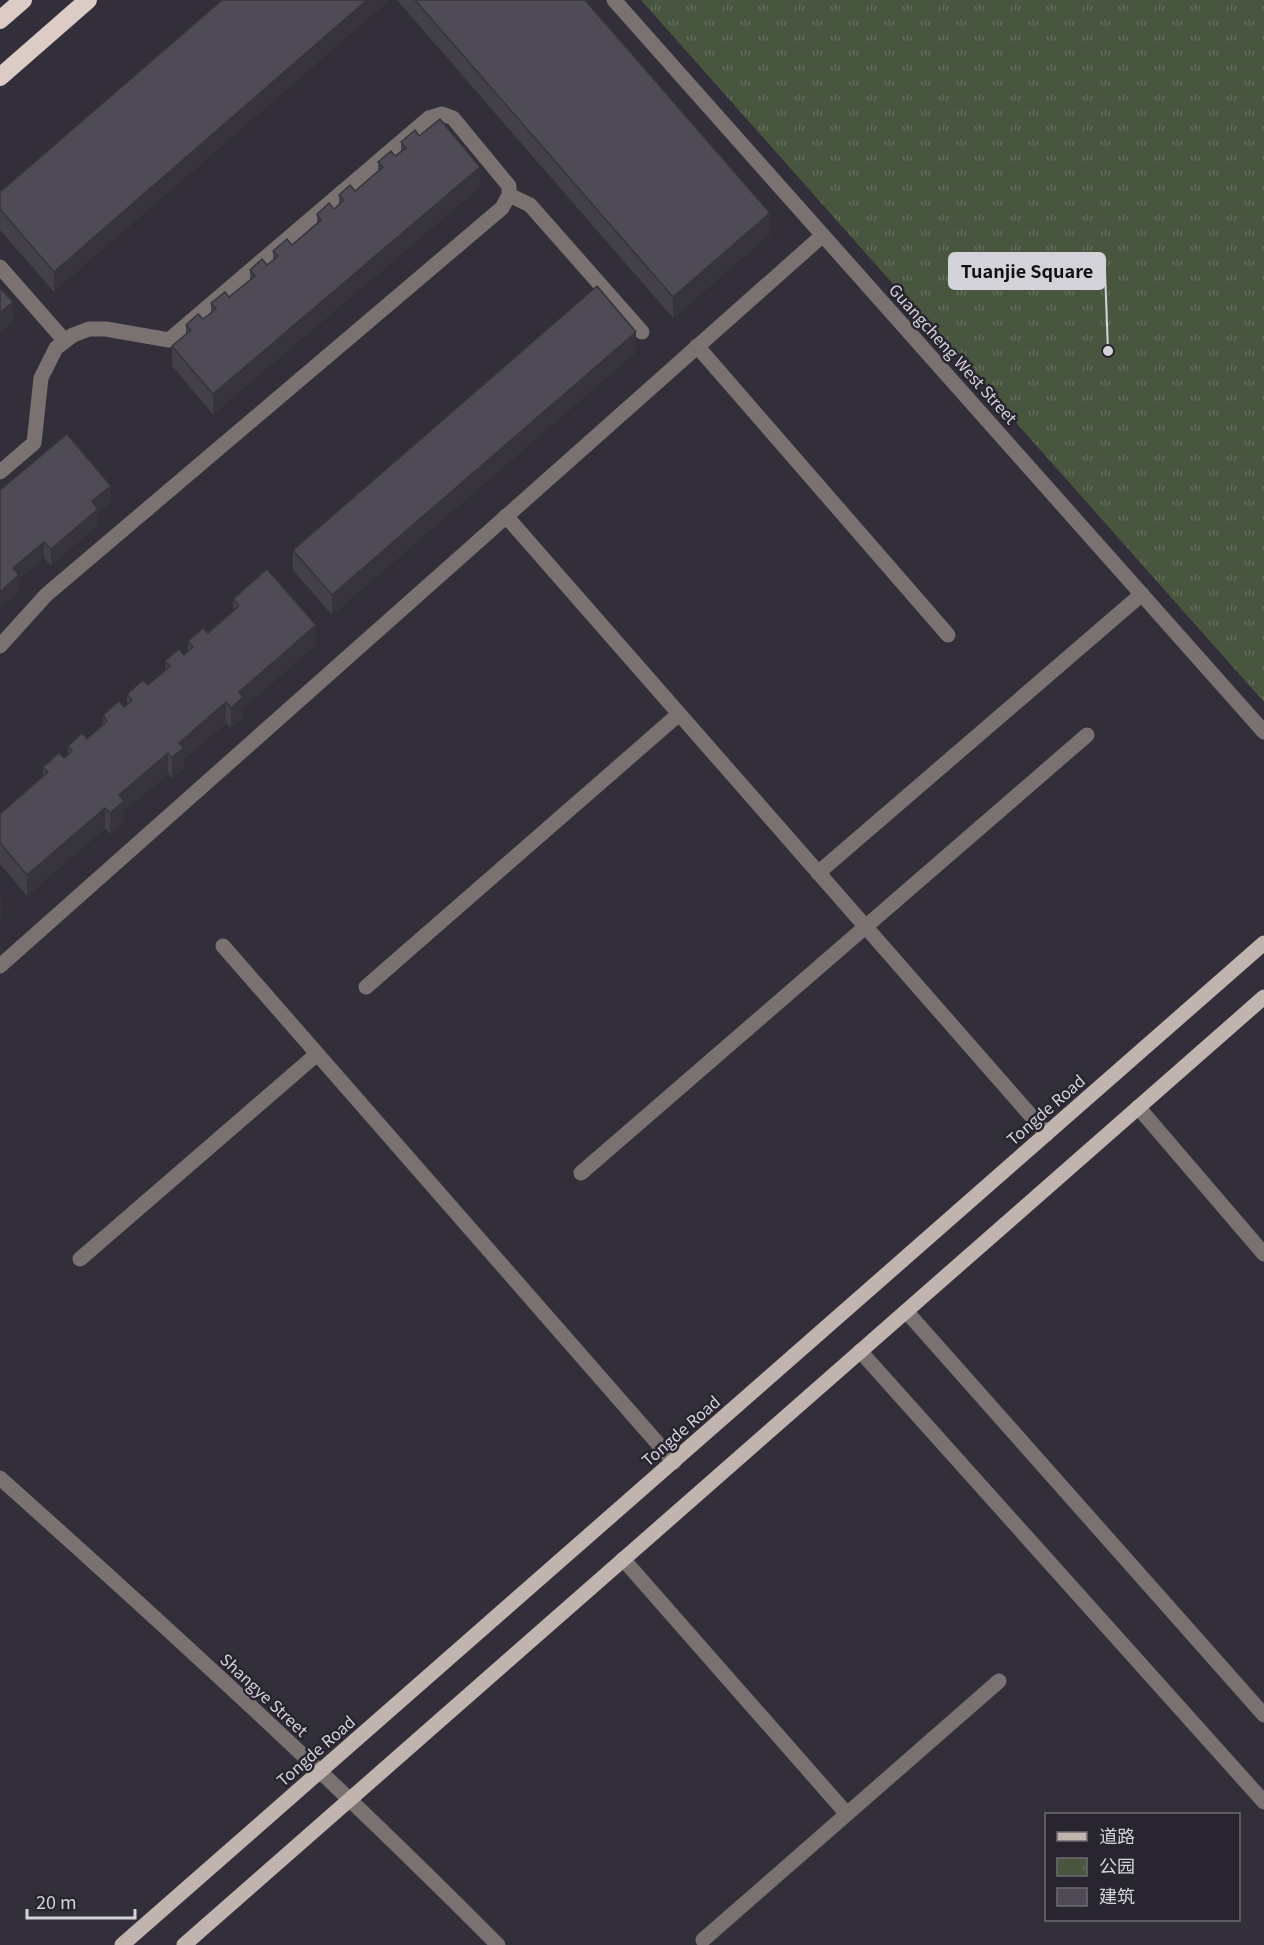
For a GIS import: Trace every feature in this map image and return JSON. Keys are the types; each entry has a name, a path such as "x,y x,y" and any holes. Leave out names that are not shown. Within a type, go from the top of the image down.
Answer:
{"highway":[{"path":"0,20 23,0"},
{"path":"0,77 88,0"}],"main road":[{"name":"Tongde Road","path":"122,1945 1264,943"},
{"path":"184,1945 1264,997"}],"street":[{"name":"Guangcheng West Street","path":"614,0 1264,732"},
{"path":"0,472 34,442 41,378 56,348 73,335 89,329 106,329 169,340 429,117 448,115 453,118 509,186 509,195 502,208 46,595 0,646"},
{"path":"509,195 530,205 642,332"},
{"path":"0,966 823,235"},
{"path":"0,267 65,341"},
{"path":"697,346 948,635"},
{"path":"506,516 1047,1134"},
{"path":"818,873 1142,594"},
{"path":"366,987 679,714"},
{"path":"581,1173 1087,735"},
{"path":"222,946 674,1462"},
{"path":"80,1260 317,1054"},
{"path":"1138,1107 1264,1254"},
{"path":"906,1311 1264,1715"},
{"path":"860,1351 1264,1802"},
{"name":"Shangye Street","path":"0,1478 350,1799 498,1945"},
{"path":"623,1559 847,1814"},
{"path":"703,1940 999,1681"}],"green space":[{"path":"641,0 1264,0 1264,702"}],"building":[{"path":"222,0 367,0 54,272 0,209 0,192"},
{"path":"415,0 585,0 770,213 673,297"},
{"path":"440,119 480,167 213,394 172,346 191,330 186,325 198,314 203,319 216,309 211,303 225,292 229,297 255,276 250,270 262,259 267,265 278,256 273,251 287,239 292,245 321,220 317,214 329,203 334,209 344,200 339,195 350,185 355,191 383,167 378,162 391,151 395,156 406,148 401,142 415,130 419,136"},
{"path":"597,286 636,332 332,595 293,550"},
{"path":"0,288 13,302 0,313"},
{"path":"67,434 111,486 92,501 98,509 51,549 44,542 13,568 19,575 0,592 0,490"},
{"path":"267,569 316,625 239,692 243,697 231,708 226,702 179,743 184,748 172,757 168,753 119,795 124,801 110,813 105,808 27,875 0,843 0,814 48,772 43,767 59,753 64,758 72,751 68,746 82,733 87,739 107,721 103,715 119,701 124,707 132,700 127,694 143,680 148,685 170,666 165,661 179,649 184,655 193,647 188,641 203,628 208,633 239,606 233,599"}],"place":[{"name":"Tuanjie Square","path":"1108,351"}]}
